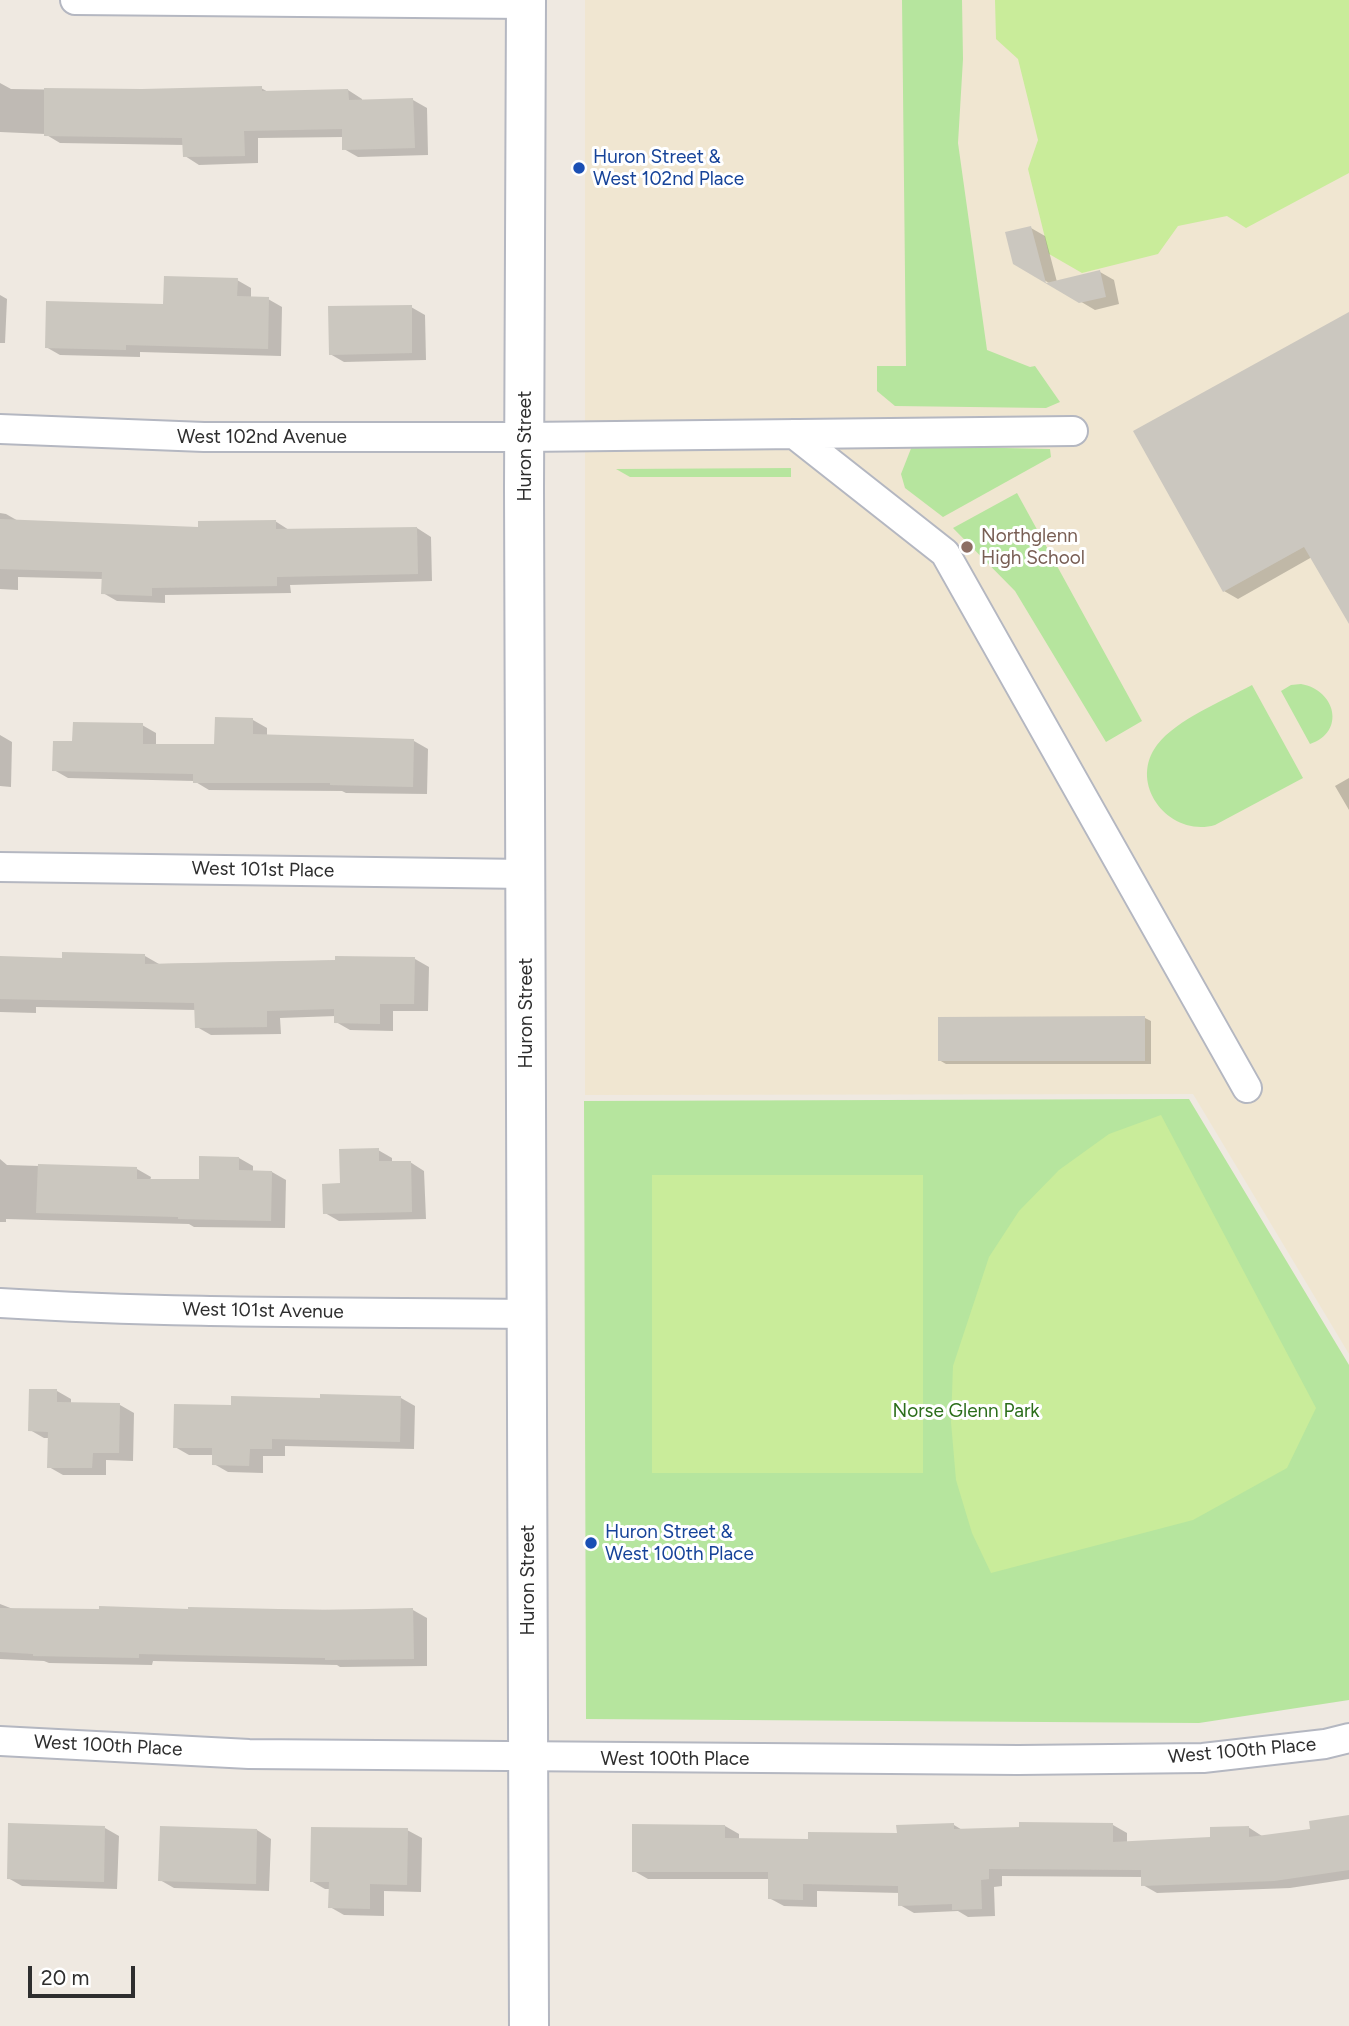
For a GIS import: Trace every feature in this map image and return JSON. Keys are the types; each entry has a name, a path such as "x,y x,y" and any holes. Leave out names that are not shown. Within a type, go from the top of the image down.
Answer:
{"main road":[{"name":"Huron Street","path":"526,2 524,437 529,2026"}],"street":[{"path":"75,0 526,2"},
{"name":"West 102nd Avenue","path":"0,429 204,437 524,437 1073,431"},
{"path":"793,434 945,553 1247,1088"},
{"name":"West 101st Place","path":"0,867 526,874"},
{"name":"West 101st Avenue","path":"0,1303 150,1309 527,1314"},
{"name":"West 100th Place","path":"0,1741 249,1754 1018,1760 1203,1758 1325,1744 1349,1738"}],"shaded area":[{"name":"Northglenn High School","path":"585,0 1349,0 1349,1354 1193,1094 585,1095"}],"green space":[{"path":"902,0 962,0 963,59 958,143 987,350 1030,367 1035,366 1060,402 1046,408 895,406 877,391 877,366 906,366"},
{"path":"995,0 1349,0 1349,173 1246,228 1227,216 1178,226 1158,254 1082,273 1049,254 1028,169 1038,140 1018,59 996,39"},
{"path":"912,446 1050,449 1051,457 943,517 905,488 901,474"},
{"path":"791,468 791,477 630,477 616,469"},
{"path":"1017,493 1142,721 1106,742 1015,591 953,528"},
{"path":"1301,684 1322,694 1329,702 1332,712 1329,730 1310,744 1281,691 1291,685"},
{"path":"1252,685 1303,778 1215,825 1198,827 1183,824 1169,816 1158,805 1150,791 1147,776 1149,760 1157,745 1176,727"},
{"name":"Norse Glenn Park","path":"1189,1099 1349,1365 1349,1700 1199,1723 586,1719 584,1101"},
{"path":"1161,1115 1316,1408 1287,1468 1193,1520 991,1573 972,1533 956,1480 951,1422 953,1366 989,1257 1019,1211 1059,1170 1109,1134"},
{"path":"652,1175 923,1175 923,1473 652,1473"}],"building":[{"path":"262,86 262,91 348,89 349,100 413,98 415,148 342,150 342,129 244,131 245,156 183,157 182,138 44,136 44,88"},
{"path":"1031,226 1046,283 1100,270 1106,297 1079,303 1013,264 1005,232"},
{"path":"164,276 238,278 237,296 269,297 268,349 126,345 126,350 45,348 46,301 163,304"},
{"path":"412,305 412,353 329,355 328,306"},
{"path":"1349,312 1349,624 1304,547 1223,592 1133,431"},
{"path":"0,519 198,527 198,521 276,520 276,529 417,527 418,574 277,577 277,586 152,588 152,596 101,594 102,572 0,569"},
{"path":"215,717 253,718 253,734 414,739 413,787 330,783 193,783 193,774 52,771 53,741 72,741 73,722 143,723 143,744 214,744"},
{"path":"62,952 145,954 145,964 335,960 335,956 415,957 414,1004 380,1004 380,1024 334,1023 334,1009 267,1011 267,1027 195,1028 194,1003 0,999 0,956 62,958"},
{"path":"1145,1016 1145,1061 938,1061 938,1017"},
{"path":"379,1148 379,1161 411,1161 412,1212 323,1214 322,1184 340,1183 339,1149"},
{"path":"199,1156 239,1157 239,1170 272,1171 271,1221 36,1213 38,1164 137,1167 137,1179 199,1179"},
{"path":"29,1389 57,1389 57,1402 120,1403 119,1453 93,1453 92,1468 47,1468 48,1432 28,1431"},
{"path":"320,1394 401,1396 400,1442 272,1439 272,1449 250,1449 249,1466 212,1465 212,1448 173,1448 174,1404 231,1405 231,1396 320,1398"},
{"path":"99,1606 324,1610 413,1608 414,1659 325,1660 139,1654 139,1658 33,1656 0,1652 0,1608 99,1609"},
{"path":"1349,1815 1349,1870 1274,1881 1141,1886 1141,1870 989,1869 989,1879 981,1880 982,1909 952,1910 952,1904 898,1906 898,1886 803,1884 803,1900 768,1899 768,1872 632,1872 632,1824 725,1825 725,1838 808,1839 808,1832 897,1833 896,1825 954,1823 954,1829 1019,1827 1019,1822 1113,1823 1113,1842 1210,1837 1210,1827 1249,1826 1249,1837 1310,1829 1309,1821"},
{"path":"8,1823 105,1826 104,1882 7,1879"},
{"path":"160,1826 257,1829 256,1884 158,1881"},
{"path":"311,1827 408,1828 407,1885 370,1884 370,1909 328,1908 329,1882 310,1882"}],"place":[{"name":"Huron Street & West 102nd Place","path":"579,168"},
{"name":"Northglenn High School","path":"967,547"},
{"name":"Huron Street & West 100th Place","path":"591,1543"}]}
